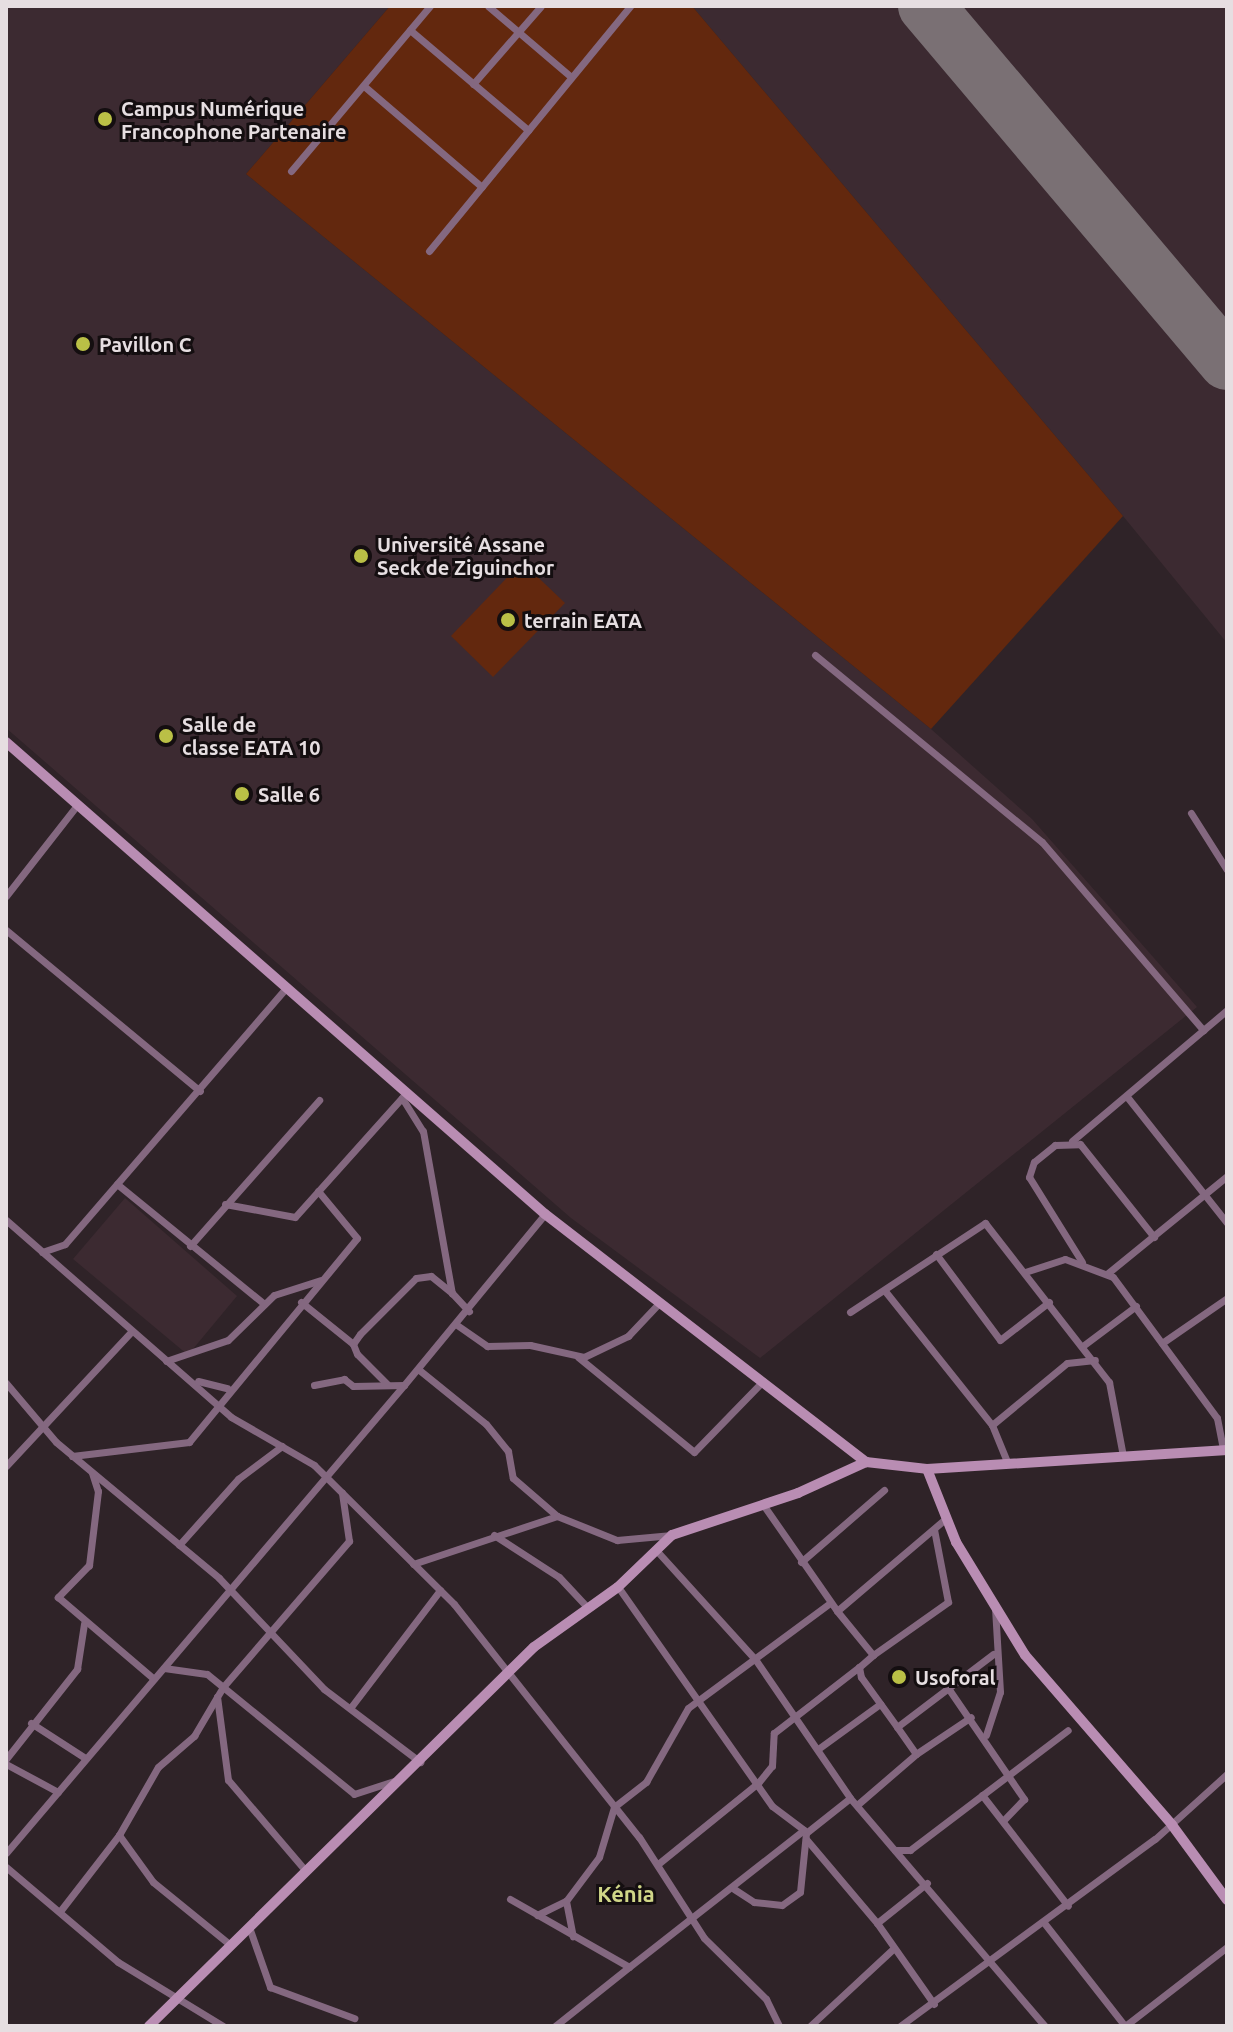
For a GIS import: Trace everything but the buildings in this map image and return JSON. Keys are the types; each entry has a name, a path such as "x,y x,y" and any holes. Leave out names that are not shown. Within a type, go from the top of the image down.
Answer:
{"street":[{"path":"291,171 430,6"},
{"path":"488,6 570,76"},
{"path":"473,84 541,6"},
{"path":"429,251 630,6"},
{"path":"410,30 528,130"},
{"path":"364,86 482,187"},
{"path":"815,655 1042,842 1203,1030"},
{"path":"6,742 287,987 405,1095 545,1214 866,1462"},
{"path":"6,896 78,804"},
{"path":"1191,813 1227,870"},
{"path":"6,930 200,1091"},
{"path":"42,1252 65,1244 287,987"},
{"path":"1082,1262 1029,1177 1034,1162 1072,1141 1128,1098 1227,1010"},
{"path":"225,1204 291,1219 405,1095"},
{"path":"405,1095 423,1131 452,1293"},
{"path":"1128,1098 1227,1223"},
{"path":"190,1246 319,1100"},
{"path":"1072,1141 1154,1237"},
{"path":"1108,1273 1227,1176"},
{"path":"117,1184 264,1304"},
{"path":"72,1456 181,1446 357,1238 318,1191"},
{"path":"6,1853 469,1311 545,1214"},
{"path":"7,1223 131,1332 194,1379 217,1406 328,1477 440,1590 509,1671 658,1864 693,1922 766,1999 779,2026"},
{"path":"850,1312 985,1223 1095,1360 1113,1393 1123,1456"},
{"path":"936,1254 1000,1340 1049,1302"},
{"path":"418,1369 486,1424 508,1451 513,1478 557,1516 617,1540 672,1535 866,1462 927,1469 1225,1450 1217,1418 1136,1306 1108,1273 1082,1262 1047,1260 1025,1272"},
{"path":"353,1344 416,1278 431,1276 469,1311"},
{"path":"166,1361 228,1340 264,1304 287,1287 321,1280"},
{"path":"885,1291 992,1425 1008,1464"},
{"path":"1162,1343 1227,1298"},
{"path":"301,1302 353,1344 387,1384"},
{"path":"578,1357 628,1336 660,1302"},
{"path":"1084,1345 1136,1306"},
{"path":"457,1325 487,1346 530,1345 578,1357 694,1452 763,1381"},
{"path":"6,1465 45,1428 131,1332"},
{"path":"992,1425 1067,1363 1095,1360"},
{"path":"194,1379 227,1388"},
{"path":"6,1383 72,1456 179,1545 351,1707 420,1762"},
{"path":"314,1385 404,1385"},
{"path":"179,1545 238,1479 282,1446"},
{"path":"927,1469 945,1519 1025,1655 1172,1825 1227,1900"},
{"path":"92,1473 98,1491 89,1565 57,1594 84,1624 154,1679"},
{"path":"801,1562 884,1490"},
{"path":"61,1910 119,1835 158,1767 194,1736 223,1687 349,1541 342,1491"},
{"path":"761,1502 830,1603 873,1655"},
{"path":"413,1564 445,1559 492,1534 522,1531 557,1516"},
{"path":"837,1611 945,1519"},
{"path":"658,1864 680,1854 758,1783 772,1766 771,1737 796,1713 948,1602 934,1529"},
{"path":"492,1534 559,1577 587,1607"},
{"path":"149,2026 228,1943 249,1927 404,1778 509,1671 587,1607 618,1587 672,1535"},
{"path":"656,1550 755,1659 796,1713 854,1802 927,1883 1045,2026"},
{"path":"555,2026 629,1967 693,1922 804,1830 772,1806 618,1587"},
{"path":"351,1707 440,1590"},
{"path":"537,1915 566,1901 604,1849 614,1807 646,1782 697,1700 830,1603"},
{"path":"986,1735 999,1712 993,1654 995,1603"},
{"path":"58,1792 6,1762 31,1723 77,1669 84,1624"},
{"path":"897,1727 993,1654"},
{"path":"859,1667 880,1704 916,1754"},
{"path":"164,1668 207,1674 354,1794 404,1778"},
{"path":"948,1688 986,1735 1024,1799 1003,1821"},
{"path":"217,1697 228,1780 305,1870"},
{"path":"818,1749 880,1704"},
{"path":"806,1839 916,1754 971,1717"},
{"path":"31,1723 85,1758"},
{"path":"895,1850 910,1850 1068,1730"},
{"path":"900,2026 995,1963 1172,1825 1227,1774"},
{"path":"982,1795 1068,1906"},
{"path":"119,1835 153,1882 228,1943"},
{"path":"734,1889 754,1902 782,1905 804,1888 806,1839"},
{"path":"806,1839 877,1923 934,2004"},
{"path":"6,1867 61,1910 99,1948 175,2000 223,2026"},
{"path":"877,1923 927,1883"},
{"path":"510,1899 629,1967"},
{"path":"566,1901 573,1936"},
{"path":"1045,1924 1125,2026 1227,1947"},
{"path":"249,1927 270,1987 354,2018"},
{"path":"810,2026 893,1949"}],"shaded area":[{"name":"Université Assane Seck de Ziguinchor","path":"6,6 390,6 246,174 931,729 1032,819 1197,1007 760,1358 571,1218 6,728"},
{"path":"390,6 692,6 1123,516 931,729 246,174"},
{"path":"692,6 1227,6 1227,643 1123,516"},
{"name":"terrain EATA","path":"522,562 565,603 493,677 451,636"},
{"path":"125,1198 237,1296 188,1355 73,1259"}],"runway":[{"path":"926,6 1227,362"}],"place":[{"name":"Campus Numérique Francophone Partenaire","path":"105,119"},
{"name":"Pavillon C","path":"83,344"},
{"name":"Université Assane Seck de Ziguinchor","path":"361,556"},
{"name":"terrain EATA","path":"508,620"},
{"name":"Salle de classe EATA 10","path":"166,736"},
{"name":"Salle 6","path":"242,794"},
{"name":"Usoforal","path":"899,1677"}],"district":[{"name":"Kénia","path":"626,1894"}]}
